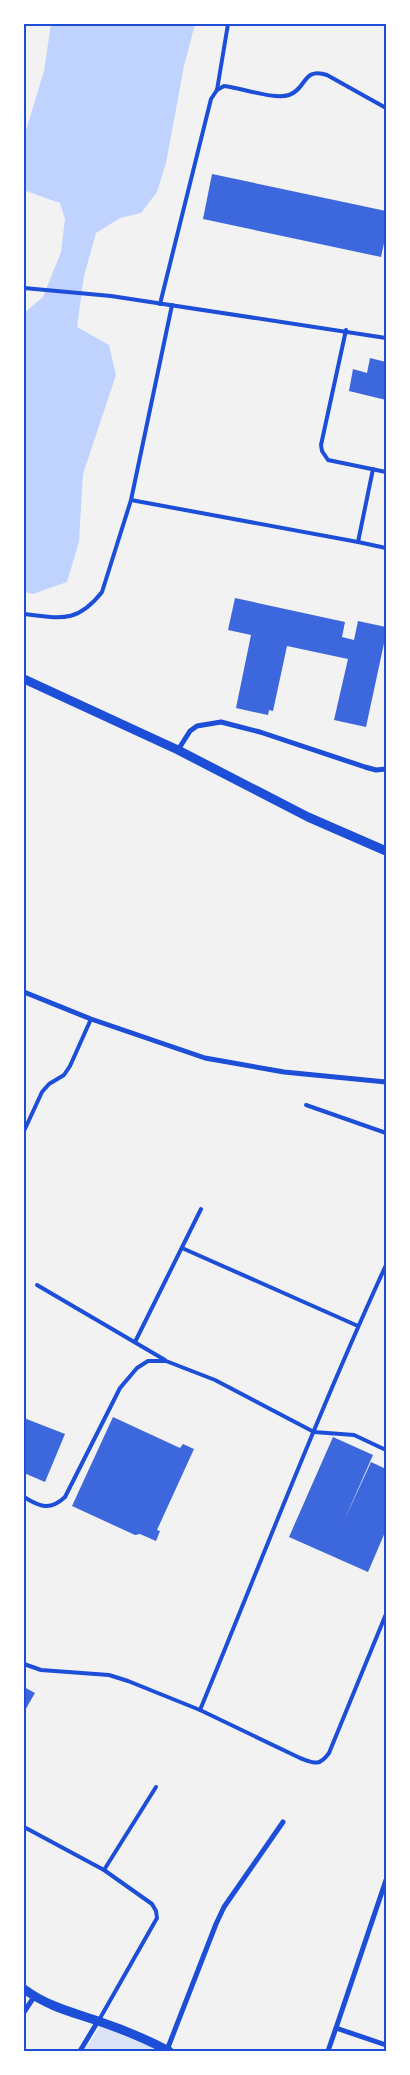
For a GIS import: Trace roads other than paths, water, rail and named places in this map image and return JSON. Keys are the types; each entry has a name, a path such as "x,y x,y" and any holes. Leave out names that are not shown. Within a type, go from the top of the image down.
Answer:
{"street":[{"path":"24,678 178,750 308,817 386,851"},
{"path":"178,750 190,731 197,726 221,722 260,732 365,767 376,770 386,768"},
{"path":"24,992 91,1019 205,1058 284,1072 386,1082"},
{"path":"24,1989 34,1997 56,2008 98,2021 168,2051 224,1907 283,1822"},
{"path":"328,2051 386,1880"},
{"path":"24,2012 34,1997"},
{"path":"80,2051 98,2021"},
{"path":"336,2028 386,2045"}],"lane":[{"path":"160,304 211,99 217,90 228,24"},
{"path":"217,90 224,86 278,96 288,95 297,91 308,76 319,73 386,108"},
{"path":"24,288 89,293 346,330 386,338"},
{"path":"24,614 57,618 76,616 92,605 102,592 131,500 172,305"},
{"path":"346,330 321,445 322,451 328,460 386,472"},
{"path":"358,542 373,469"},
{"path":"131,500 386,548"},
{"path":"24,1131 42,1092 64,1075 70,1066 91,1019"},
{"path":"306,1105 386,1133"},
{"path":"134,1342 201,1209"},
{"path":"182,1248 358,1326"},
{"path":"200,1710 358,1326 386,1265"},
{"path":"37,1285 166,1361 214,1380 314,1432 354,1435 386,1450"},
{"path":"24,1497 48,1507 57,1505 65,1497 120,1388 137,1368 148,1362 166,1361"},
{"path":"24,1664 41,1670 109,1675 200,1710 300,1758 315,1763 323,1761 329,1753 386,1614"},
{"path":"104,1870 156,1787"},
{"path":"24,1827 104,1870 152,1904 156,1911 157,1918 98,2021"}],"water":[{"path":"51,24 195,24 184,66 166,163 157,192 141,213 120,218 96,233 84,276 77,327 109,345 116,375 83,474 79,542 67,582 33,594 24,592 24,313 43,297 61,252 65,219 60,203 26,191 24,186 24,137 44,71"}]}
